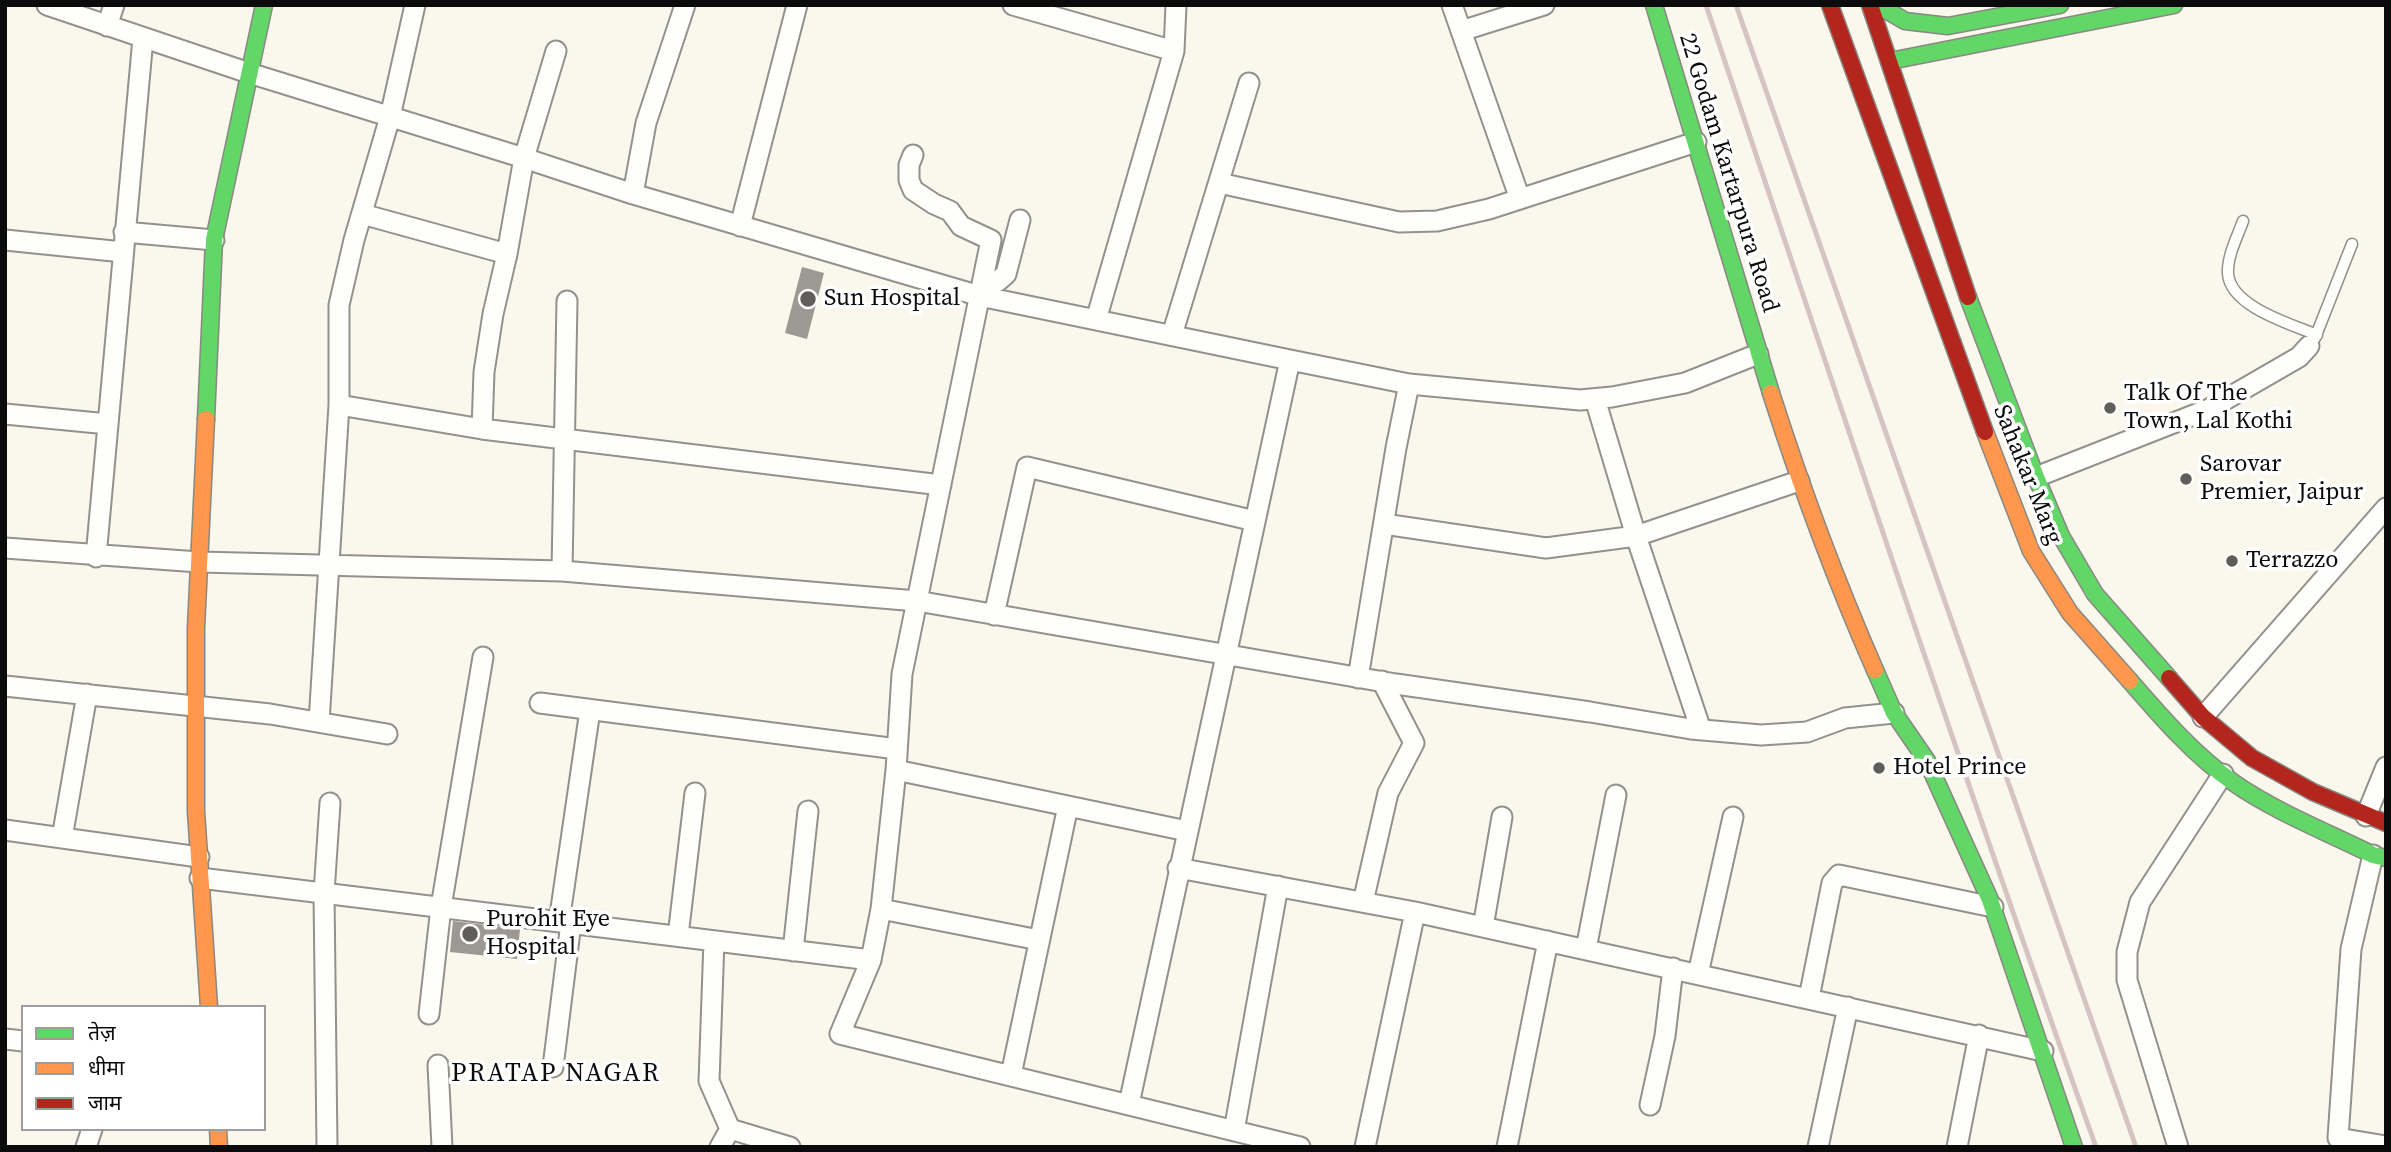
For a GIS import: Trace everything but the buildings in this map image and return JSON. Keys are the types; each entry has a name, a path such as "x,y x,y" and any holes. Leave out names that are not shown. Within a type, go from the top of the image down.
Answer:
{"street":[{"path":"47,5 249,73 740,226 1096,320 1290,360 1409,384 1580,400 1685,383 1758,354"},
{"path":"107,26 114,5"},
{"path":"209,1005 196,811 196,705 199,562 214,240 264,5"},
{"path":"319,722 339,405 339,305 390,117 415,5"},
{"path":"633,194 646,124 685,5"},
{"path":"740,226 797,5"},
{"path":"1013,5 1043,10 1174,51"},
{"path":"1096,320 1174,51 1176,5"},
{"path":"1452,5 1520,199"},
{"path":"1461,31 1544,5"},
{"name":"22 Godam Kartarpura Road","path":"1654,5 1758,354 1799,481 1848,609 1894,713 1927,761 1993,907 2074,1147"},
{"name":"Sahakar Marg","path":"1830,5 1935,298 2031,551 2070,613 2180,738 2222,774 2299,819 2379,856"},
{"name":"Sahakar Marg","path":"1870,5 1964,287 2036,477 2061,536 2095,594 2203,717 2252,758 2314,792 2366,817 2386,823"},
{"path":"1878,5 1905,21 1948,26 2060,5"},
{"path":"1890,61 2174,5"},
{"path":"96,556 143,38"},
{"path":"482,429 484,372 493,314 524,158 556,51"},
{"path":"1172,335 1250,83"},
{"path":"1219,183 1399,222 1437,221 1520,199 1696,142"},
{"path":"913,155 909,165 909,180 913,190 950,211 961,226 991,240 902,674 896,770 881,909 871,960 840,1034 1300,1147"},
{"path":"362,214 507,254"},
{"path":"981,289 1006,274 1020,220"},
{"path":"124,232 214,240"},
{"path":"5,240 123,252"},
{"path":"562,571 567,301"},
{"path":"2036,477 2209,410 2299,357 2313,340"},
{"path":"1129,1104 1290,360"},
{"path":"1359,678 1409,384"},
{"path":"1595,399 1636,536 1701,730"},
{"path":"339,405 482,429 941,485"},
{"path":"5,414 108,424"},
{"path":"994,615 1027,467 1255,521"},
{"path":"1384,524 1546,548 1636,536 1799,481"},
{"path":"2203,717 2386,508"},
{"path":"5,548 199,562 562,571 917,601 1359,678 1701,730 1762,735 1807,732 1845,718 1894,713"},
{"path":"429,1014 442,907 483,657"},
{"path":"1363,902 1388,793 1414,743 1382,681"},
{"path":"5,687 270,714 387,734"},
{"path":"62,838 87,694"},
{"path":"540,703 897,749"},
{"path":"553,1067 565,922 590,710"},
{"path":"2366,817 2386,768"},
{"path":"896,770 1187,831"},
{"path":"2178,1147 2127,980 2127,952 2140,902 2222,774"},
{"path":"2299,819 2314,792"},
{"path":"678,936 695,793"},
{"path":"1586,949 1616,795"},
{"path":"327,1147 324,893 330,803"},
{"path":"1011,1075 1068,806"},
{"path":"793,951 808,811"},
{"path":"1483,927 1503,817"},
{"path":"1698,974 1732,817"},
{"path":"5,830 199,857"},
{"path":"2379,856 2351,949 2338,1138 2386,1146"},
{"path":"1178,868 1415,912 2043,1051"},
{"path":"1809,998 1832,883 1839,875 1993,907"},
{"path":"200,878 871,960"},
{"path":"1234,1130 1278,886"},
{"path":"881,909 1038,940"},
{"path":"1365,1147 1415,912"},
{"path":"714,941 709,1081 725,1138 790,1147"},
{"path":"1507,1147 1548,941"},
{"path":"1650,1105 1665,1036 1673,968"},
{"path":"1818,1147 1848,1007"},
{"path":"1958,1147 1979,1035"},
{"path":"438,1065 442,1147"}],"lane":[{"path":"2243,221 2229,260 2228,277 2234,289 2246,302 2313,340 2352,244"}],"railway":[{"path":"1706,5 1947,720 2096,1147"},
{"path":"1736,5 2136,1147"}],"traffic: fast":[{"path":"206,419 214,240 264,5"},
{"path":"1654,5 1771,393"},
{"path":"1878,5 1905,21 1948,26 2060,5"},
{"path":"1890,61 2174,5"},
{"path":"1968,297 2061,536 2095,594 2169,678"},
{"path":"1875,670 1894,713 1927,761 1990,900 2074,1147"},
{"path":"2130,681 2192,748 2234,783 2302,821 2373,855 2386,858"}],"traffic: slow":[{"path":"1771,393 1819,533 1875,670"},
{"path":"206,419 196,628 196,811 209,1005"},
{"path":"1985,432 2031,551 2070,613 2130,681"},
{"path":"218,1131 219,1147"}],"traffic: jam":[{"path":"1830,5 1985,432"},
{"path":"1870,5 1968,297"},
{"path":"2169,678 2203,717 2252,758 2313,792 2386,823"}],"place":[{"name":"Sun Hospital","path":"808,299"},
{"name":"Talk Of The Town, Lal Kothi","path":"2110,408"},
{"name":"Sarovar Premier, Jaipur","path":"2186,479"},
{"name":"Terrazzo","path":"2232,561"},
{"name":"Hotel Prince","path":"1879,768"},
{"name":"Purohit Eye Hospital","path":"470,934"}],"district":[{"name":"PRATAP NAGAR","path":"556,1074"}]}
